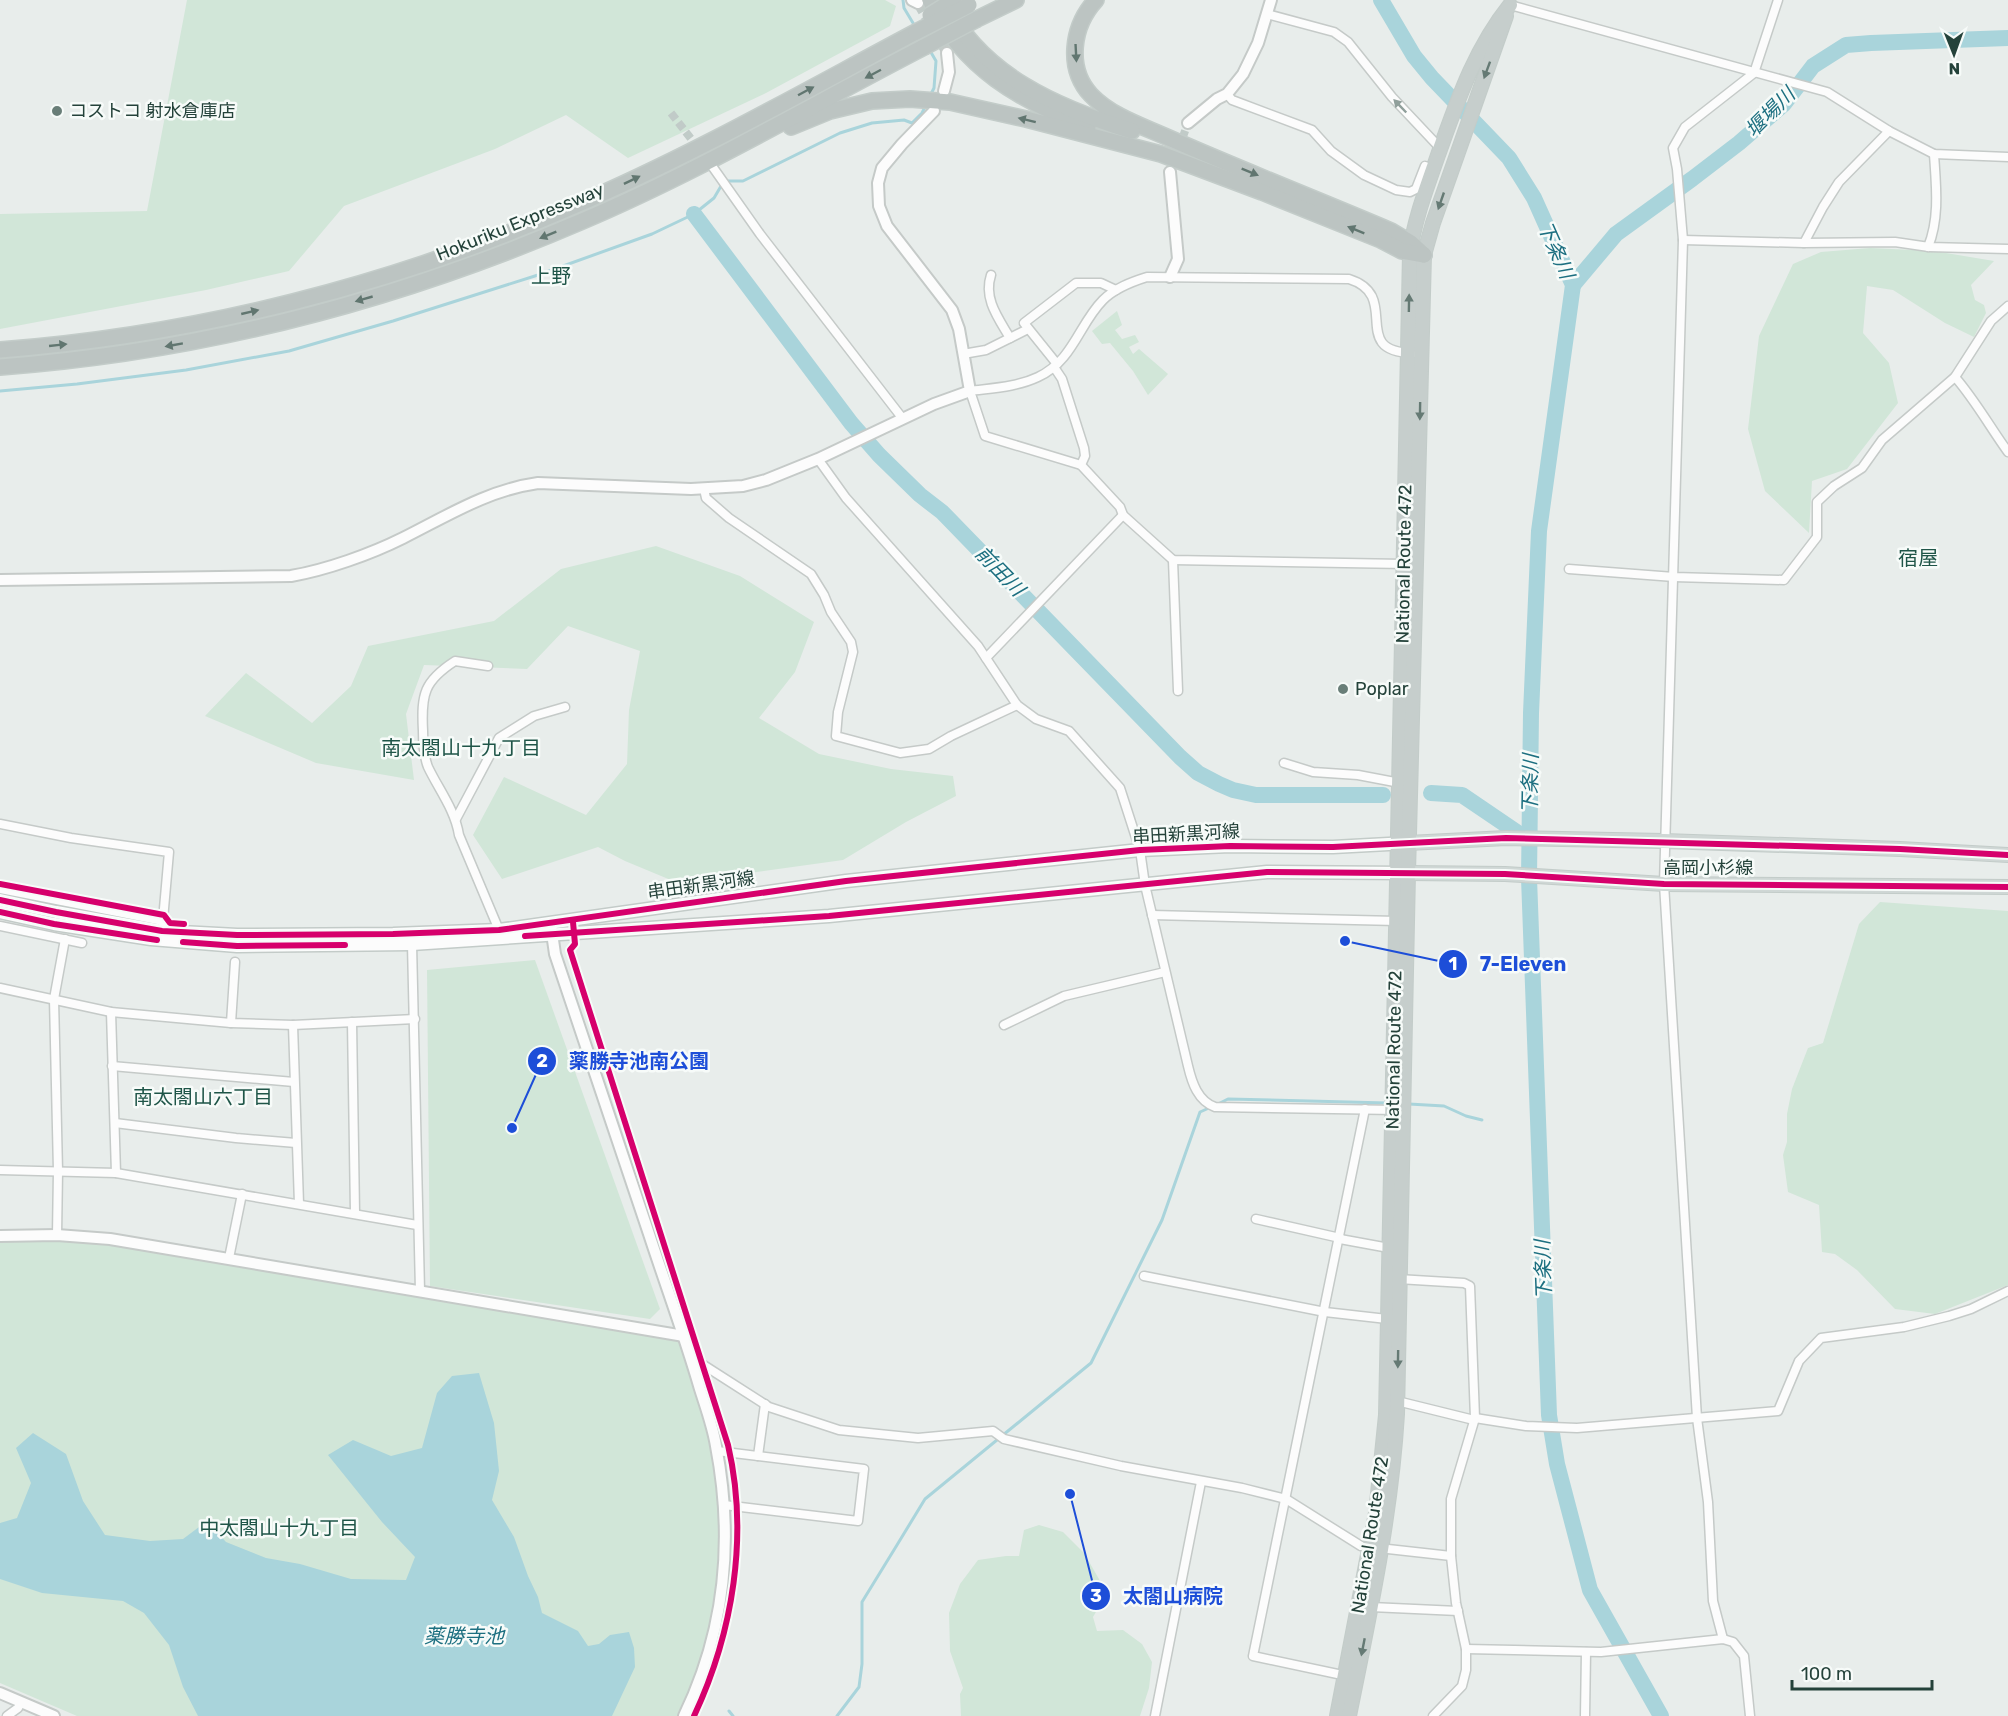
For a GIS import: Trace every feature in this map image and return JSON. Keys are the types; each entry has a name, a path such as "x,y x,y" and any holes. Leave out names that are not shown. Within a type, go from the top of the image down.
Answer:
{"highway":[{"path":"943,0 970,40 985,57 1018,83 1058,103 1117,126 1196,150"},
{"path":"914,29 954,0"},
{"name":"Hokuriku Expressway","path":"0,367 134,352 260,328 414,285 470,265 580,222 697,167 924,46 1016,0"},
{"path":"1096,0 1077,30 1075,44 1078,71 1083,84 1097,100 1118,115 1196,150 1391,231 1415,250"},
{"path":"920,1 943,23 981,68 1016,95 1059,115 1415,250"},
{"path":"914,29 974,2"},
{"name":"National Route 472","path":"1337,1716 1371,1607 1376,1513 1383,1445 1389,1248 1397,1110 1415,353 1415,250 1434,170 1466,79 1494,25 1510,3"},
{"name":"National Route 472","path":"1415,250 1428,239 1510,3"},
{"name":"Hokuriku Expressway","path":"0,350 87,341 190,325 302,300 473,247 574,207 690,151 836,74 914,29"},
{"path":"580,222 621,207 804,121 830,111 872,101 910,99 950,102 1161,154"},
{"name":"National Route 472","path":"1403,844 1400,783 1405,564 1415,353"},
{"name":"National Route 472","path":"1349,1716 1351,1677 1375,1547 1394,1469 1398,1279 1397,921 1403,873"}],"main road":[{"name":"高岡小杉線","path":"1403,844 1506,838 1562,839 1900,849 2008,855"},
{"name":"串田新黒河線","path":"0,912 54,924 151,939 237,946 412,944 551,928 682,903 846,881 1140,850 1230,846 1333,847 1403,844"},
{"name":"串田新黒河線","path":"0,900 56,912 237,935 393,934 829,916 1268,872 1403,873"},
{"name":"高岡小杉線","path":"1403,873 1505,874 1664,884 2008,887"}],"street":[{"path":"1188,123 1217,99 1227,94 1243,74 1258,43 1271,0"},
{"path":"1723,1639 1713,1601 1708,1502 1697,1418 1664,884 1683,240 1673,148 1685,127 1754,73 1778,0"},
{"path":"1510,3 1827,92 1888,131 1934,154 2008,157"},
{"path":"1267,14 1334,32 1348,42 1392,97 1443,142"},
{"path":"944,91 949,72 947,53"},
{"path":"1227,94 1241,103 1312,130 1331,151 1364,175 1396,190 1410,192 1416,189 1425,166 1434,170"},
{"path":"934,111 882,168 879,183 879,206 887,226 952,310 959,329 970,391 985,436 1081,465 1120,507 1123,515 1173,560 1405,564"},
{"path":"1804,243 1839,182 1888,131"},
{"path":"1928,247 1932,237 1937,201 1934,154"},
{"path":"712,166 760,234 903,419"},
{"path":"1170,172 1178,259 1170,277"},
{"path":"1683,240 1804,243 1895,242 1928,247 2008,249"},
{"path":"991,275 989,281 992,308 1010,338"},
{"path":"0,580 291,576 317,572 400,540 466,505 495,492 516,486 538,483 704,489 743,486 766,480 818,459 934,404 970,391 1018,384 1039,377 1056,365 1072,346 1102,301 1131,282 1147,277 1349,279 1365,286 1370,291 1375,305 1378,335 1385,346 1394,351 1415,353"},
{"path":"1081,465 1085,456 1062,379 1056,365 1024,323 1076,283 1101,283 1116,290"},
{"path":"1569,569 1674,577 1784,580 1817,537 1817,502 1834,486 1862,468 1882,440 1955,377 1991,321 2008,306"},
{"path":"963,354 986,350 1028,329"},
{"path":"1955,377 1971,395 1988,425 2008,452"},
{"path":"818,459 846,498 986,658 1017,705 1036,719 1070,731 1120,788 1140,850 1144,885 1192,1083 1203,1100 1215,1107 1397,1110"},
{"path":"704,489 706,498 729,518 811,574 831,612 851,642 853,652 838,712 836,736 900,753 929,749 1017,705"},
{"path":"986,658 1123,515"},
{"path":"1173,560 1178,691"},
{"path":"488,666 455,661 438,672 424,693 423,733 427,765 456,819 459,835 499,930"},
{"path":"456,819 499,738 534,716 565,707"},
{"path":"1284,763 1314,772 1358,775 1400,783"},
{"path":"0,824 71,838 169,852 163,926 0,889"},
{"path":"1152,915 1397,921"},
{"path":"0,926 82,943"},
{"path":"551,928 555,954 691,1357 717,1451 726,1532 724,1577 718,1618 703,1670 684,1716"},
{"path":"57,1235 58,1170 54,999 65,939"},
{"path":"412,944 420,1291"},
{"path":"231,1023 235,962"},
{"path":"1004,1025 1064,996 1165,972"},
{"path":"0,988 111,1012 231,1023 293,1025 415,1019"},
{"path":"111,1012 116,1173"},
{"path":"352,1022 355,1213"},
{"path":"293,1025 299,1204"},
{"path":"112,1066 294,1082"},
{"path":"1351,1677 1253,1656 1365,1110"},
{"path":"115,1123 296,1143"},
{"path":"0,1170 116,1173 417,1225"},
{"path":"229,1258 242,1194"},
{"path":"1256,1220 1389,1248"},
{"path":"0,1236 57,1235 110,1239 684,1336"},
{"path":"1144,1276 1325,1312 1387,1319"},
{"path":"1398,1279 1464,1283 1470,1286 1475,1419 1451,1499 1451,1556 1458,1611 1466,1649 1466,1670 1462,1686 1432,1716"},
{"path":"1397,1401 1475,1419 1526,1426 1577,1428 1778,1411 1799,1361 1821,1338 1904,1327 1949,1316 1971,1309 2008,1291"},
{"path":"691,1357 765,1404 839,1430 918,1438 993,1431 1004,1439 1121,1466 1242,1488 1286,1499 1360,1546 1451,1556"},
{"path":"758,1456 765,1404"},
{"path":"717,1451 864,1468 858,1521 724,1505"},
{"path":"1155,1716 1201,1482"},
{"path":"1371,1607 1458,1611"},
{"path":"1466,1649 1601,1652 1723,1639 1733,1642 1743,1656 1750,1716"},
{"path":"1585,1716 1586,1652"},
{"path":"0,1693 54,1716"},
{"path":"7,1716 18,1708 21,1702"}],"green space":[{"path":"187,0 885,0 896,6 890,26 766,93 628,158 566,115 495,149 344,206 289,271 206,290 0,329 0,214 147,211"},
{"path":"1870,248 1934,251 1994,261 1971,285 1975,300 1984,305 1986,313 1974,337 1945,323 1893,290 1867,286 1863,333 1889,363 1898,403 1847,469 1812,481 1809,533 1765,491 1748,429 1759,336 1793,264 1821,252"},
{"path":"1117,311 1122,325 1115,330 1122,339 1135,335 1139,342 1129,347 1133,354 1139,349 1168,374 1148,395 1133,371 1110,343 1102,344 1092,331"},
{"path":"656,546 740,576 814,622 795,672 759,718 819,754 891,769 953,776 956,796 906,822 843,860 678,883 598,847 502,879 473,835 504,777 586,815 627,764 629,710 640,651 568,626 527,669 424,665 406,714 414,780 316,763 205,716 246,673 312,723 351,686 368,646 494,621 561,569"},
{"path":"1880,902 2008,911 2008,1285 1935,1314 1895,1309 1857,1270 1835,1254 1822,1252 1819,1205 1788,1192 1783,1155 1787,1142 1787,1114 1792,1089 1808,1048 1823,1043 1859,924"},
{"path":"535,960 660,1309 650,1319 430,1286 427,970"},
{"path":"62,1234 683,1336 690,1355 721,1484 722,1573 702,1665 680,1716 77,1716 0,1683 0,1235"},
{"path":"1039,1525 1063,1532 1084,1553 1103,1586 1103,1600 1093,1617 1097,1631 1123,1630 1142,1644 1152,1662 1149,1688 1140,1716 961,1716 960,1694 963,1688 950,1651 949,1613 960,1584 978,1560 1019,1556 1024,1530"}],"water":[{"name":"薬勝寺池","path":"479,1373 494,1423 499,1471 492,1500 514,1537 542,1613 578,1631 588,1646 599,1644 610,1635 629,1632 634,1648 635,1667 612,1716 198,1716 183,1687 169,1645 144,1613 123,1601 42,1593 0,1579 0,1523 17,1518 31,1483 16,1448 33,1433 66,1454 83,1501 105,1535 150,1541 183,1539 207,1521 226,1542 266,1558 300,1564 351,1579 406,1580 415,1557 382,1522 328,1455 353,1440 391,1456 422,1448 437,1393 452,1376"}],"waterway":[{"path":"903,0 904,8 916,28"},
{"name":"下条川","path":"1381,0 1414,56 1432,78 1509,158 1534,198 1573,285 1539,531 1531,713 1529,878 1549,1415 1557,1464 1590,1590 1661,1716"},
{"name":"堰場川","path":"1573,285 1616,234 1739,143 1784,104 1813,66 1846,45 2008,38"},
{"path":"929,49 936,61 934,88 930,96"},
{"path":"0,391 186,370 289,351 393,321 538,275 652,234 694,214 714,198 724,181 743,181 840,133 872,123 904,120 912,123 926,105"},
{"name":"前田川","path":"694,214 851,423 879,455 920,495 942,512 1198,773 1233,790 1256,795 1383,795"},
{"name":"前田川","path":"1431,793 1462,795 1530,841"},
{"path":"1218,1104 1228,1099 1387,1103"},
{"path":"1409,1104 1444,1106 1482,1120"},
{"path":"837,1716 859,1687 862,1664 862,1602 925,1499 1091,1363 1162,1220 1200,1112 1209,1108"},
{"path":"729,1711 733,1716"}],"tunnel":[{"path":"918,3 947,53"},
{"path":"671,113 710,163"},
{"path":"1170,172 1188,123"}],"cycle path":[{"path":"0,900 162,931 237,935 393,934 499,930 846,881 1140,850 1230,846 1333,847 1506,838 1900,849 2008,855"},
{"path":"525,936 829,916 1267,872 1505,874 1664,884 2008,887"},
{"path":"0,884 164,915 170,923 184,924"},
{"path":"0,912 54,924 157,940"},
{"path":"573,922 575,944 570,950 728,1445 734,1479 737,1548 733,1583 719,1651 694,1716"},
{"path":"183,942 237,946 345,945"}],"place":[{"name":"コストコ 射水倉庫店","path":"57,111"},
{"name":"Poplar","path":"1343,689"},
{"name":"7-Eleven","path":"1345,941"},
{"name":"薬勝寺池南公園","path":"512,1128"},
{"name":"太閤山病院","path":"1070,1494"}],"district":[{"name":"上野","path":"551,276"},
{"name":"宿屋","path":"1918,558"},
{"name":"南太閤山十九丁目","path":"461,748"},
{"name":"南太閤山六丁目","path":"203,1097"},
{"name":"中太閤山十九丁目","path":"279,1528"}]}
